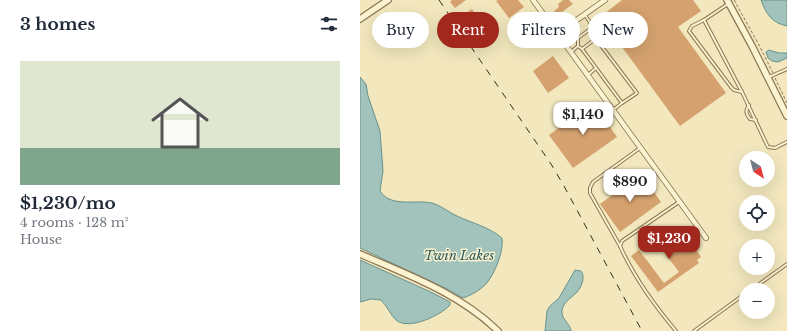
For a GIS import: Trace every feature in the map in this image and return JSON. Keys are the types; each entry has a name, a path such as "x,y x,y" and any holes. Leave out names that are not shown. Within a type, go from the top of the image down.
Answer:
{"street":[{"path":"360,19 388,0"},
{"path":"533,0 541,12"},
{"path":"580,18 605,0"},
{"path":"730,1 768,77 785,103 787,116"},
{"path":"567,48 706,238"},
{"path":"360,254 449,295 472,310 498,331"}],"lane":[{"path":"730,1 704,20 692,26 689,31 731,87 734,90 742,92"},
{"path":"585,15 588,20"},
{"path":"704,20 742,92 768,147 775,148 787,142"},
{"path":"588,45 582,49 622,103"},
{"path":"571,53 576,48"},
{"path":"603,48 637,93 613,110"},
{"path":"587,75 596,68"},
{"path":"768,77 787,69"},
{"path":"749,106 746,109 746,113 750,119 756,120"},
{"path":"640,148 593,182 590,188 590,193 642,286 676,331"},
{"path":"620,246 622,241 679,202"},
{"path":"761,283 787,264"},
{"path":"694,331 739,298"}],"path":[{"path":"730,1 758,43 785,103"}],"water":[{"path":"761,0 787,0 787,26 777,23 770,17"},
{"path":"769,50 779,53 787,53 787,58 778,62 772,61 768,58 766,52"},
{"name":"Twin Lakes","path":"360,77 366,84 368,96 380,131 383,171 380,191 391,200 428,202 435,204 457,216 486,228 502,238 501,254 497,265 487,283 478,291 463,298 360,248"},
{"path":"360,260 433,293 450,302 450,305 432,317 409,324 396,320 381,300 371,299 360,302"},
{"path":"575,270 581,271 583,280 577,292 565,303 562,311 562,314 571,331 545,331 547,311 559,298"}],"building":[{"path":"452,0 466,0 455,8 450,2"},
{"path":"518,0 524,7 517,12 507,12 507,15 496,1"},
{"path":"563,0 569,0 573,4 562,12 555,12 554,11 559,7 558,4"},
{"path":"622,0 693,0 701,11 678,27 726,93 680,126 623,48 648,48 648,12 606,12"},
{"path":"553,56 569,78 548,93 533,71"},
{"path":"593,103 617,137 573,168 549,135"},
{"path":"641,174 661,202 620,232 600,204"},
{"path":"676,231 690,252 695,248 701,257 697,260 699,263 658,292 631,256 639,250 664,283 679,272 658,244"}],"railway":[{"path":"439,0 551,164 642,331"}]}
